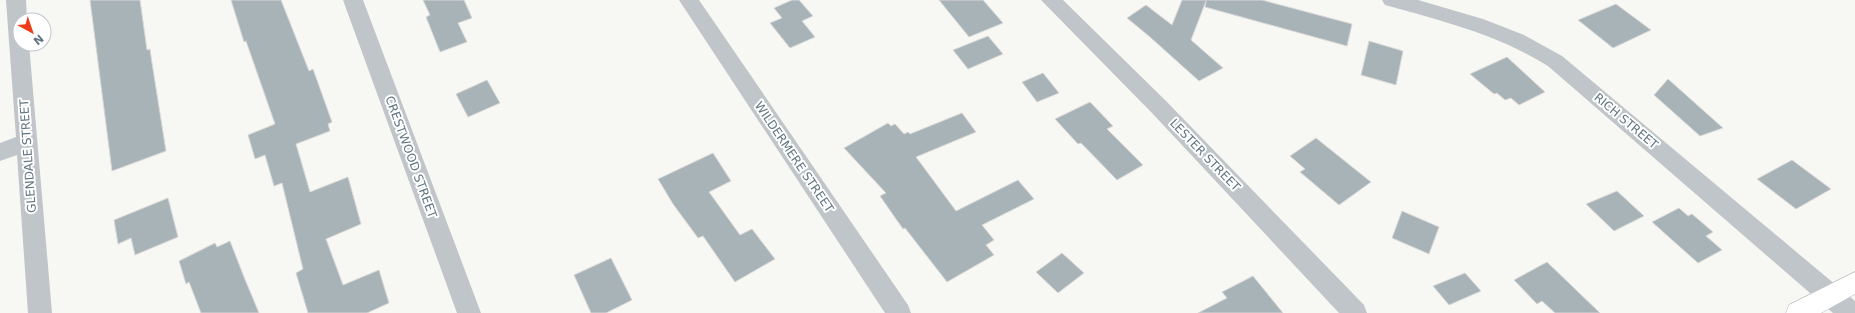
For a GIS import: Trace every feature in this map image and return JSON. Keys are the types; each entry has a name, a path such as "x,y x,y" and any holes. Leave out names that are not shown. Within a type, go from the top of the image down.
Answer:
{"main road":[{"path":"1798,313 1855,282"}],"street":[{"name":"GLENDALE STREET","path":"16,0 40,313"},
{"name":"CRESTWOOD STREET","path":"353,0 469,313"},
{"name":"WILDERMERE STREET","path":"689,0 899,313"},
{"name":"LESTER STREET","path":"1051,0 1159,107 1356,313"},
{"name":"RICH STREET","path":"1392,0 1465,20 1515,38 1537,49 1561,66 1851,313"},
{"path":"0,152 27,142"}],"building":[{"path":"90,0 140,0 147,50 150,49 166,151 112,171"},
{"path":"231,0 281,0 309,71 313,69 332,122 328,124 330,131 296,144 310,192 348,177 361,224 326,239 343,285 379,270 389,303 367,313 308,313 296,273 303,269 282,183 274,186 265,155 255,159 248,135 275,124 246,41 244,42"},
{"path":"423,0 464,0 472,18 458,23 467,42 440,52 426,17 430,15"},
{"path":"792,0 799,0 813,16 802,21 815,37 790,48 770,23 782,18 774,8"},
{"path":"939,0 983,0 1003,23 969,37"},
{"path":"1182,0 1262,0 1352,24 1347,46 1205,7 1206,1 1191,40 1223,68 1199,81 1127,18 1146,5 1172,25"},
{"path":"1616,4 1651,30 1613,48 1578,20"},
{"path":"988,36 1003,54 968,69 953,50"},
{"path":"1369,41 1403,51 1396,85 1361,75"},
{"path":"1507,57 1545,92 1519,105 1511,98 1505,100 1497,93 1494,94 1470,74"},
{"path":"1043,73 1059,93 1037,102 1022,82"},
{"path":"1668,79 1723,128 1700,136 1654,95"},
{"path":"487,80 500,103 468,117 456,94"},
{"path":"1090,102 1113,126 1107,129 1143,165 1117,180 1081,143 1078,144 1055,119"},
{"path":"962,113 976,132 916,157 956,211 1018,180 1034,199 982,225 994,240 986,245 994,255 947,282 905,228 903,229 880,196 886,193 844,148 888,123 891,126 895,124 904,134 908,132 910,134"},
{"path":"1316,138 1371,182 1339,205 1300,172 1305,169 1290,156"},
{"path":"713,153 731,181 709,192 740,235 752,229 775,259 735,282 703,236 698,238 673,204 658,179"},
{"path":"1792,160 1831,189 1796,209 1757,179"},
{"path":"1617,191 1644,216 1614,231 1586,204"},
{"path":"168,198 178,237 135,255 131,238 118,244 114,220"},
{"path":"1679,208 1688,216 1692,214 1713,232 1706,236 1722,250 1698,263 1652,222"},
{"path":"1402,211 1439,227 1429,254 1392,238"},
{"path":"230,241 259,313 201,313 189,282 186,284 179,261 215,243 217,247"},
{"path":"1062,253 1084,273 1058,293 1036,272"},
{"path":"611,258 632,300 606,313 591,313 574,275"},
{"path":"1547,262 1600,313 1555,313 1542,301 1537,304 1514,280"},
{"path":"1465,273 1481,291 1449,305 1433,286"},
{"path":"1253,276 1283,313 1198,313 1227,298 1222,292"}]}
